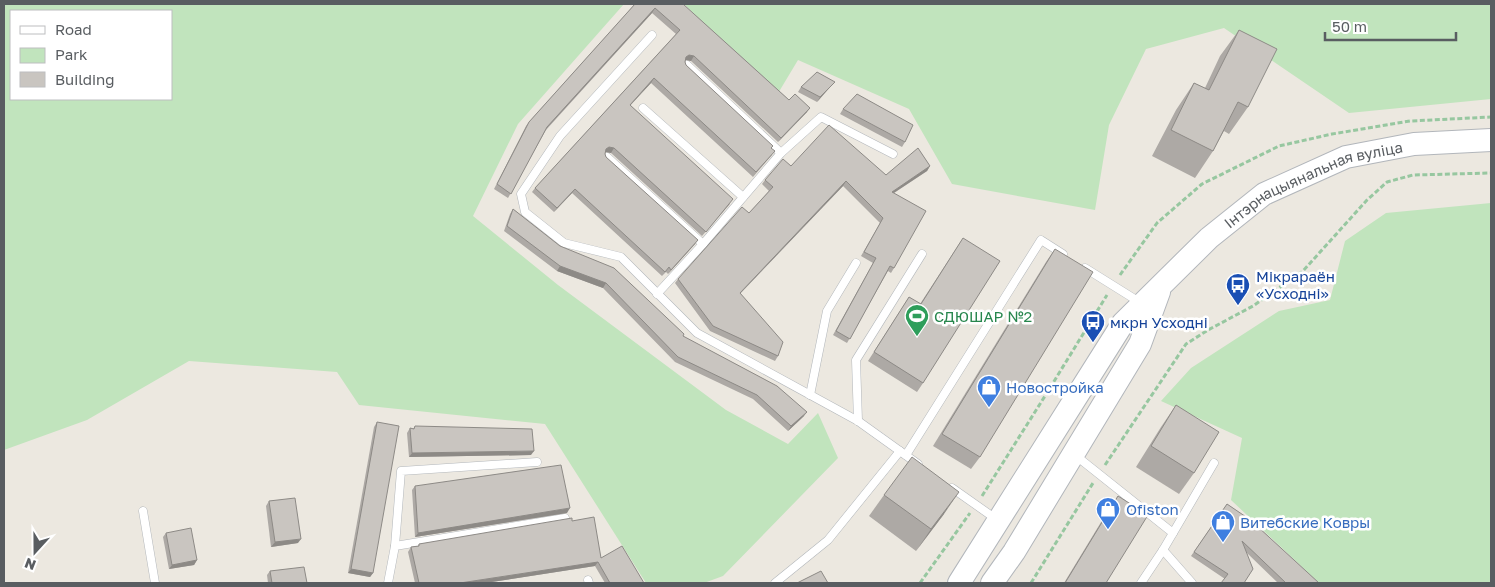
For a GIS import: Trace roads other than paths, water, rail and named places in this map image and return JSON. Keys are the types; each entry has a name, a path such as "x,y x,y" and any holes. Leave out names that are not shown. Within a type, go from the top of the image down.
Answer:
{"main road":[{"name":"Інтэрнацыянальная вуліца","path":"959,583 1123,323 1208,238 1264,194 1346,157 1414,144 1491,140"},
{"name":"Інтэрнацыянальная вуліца","path":"992,583 1014,552 1140,344 1160,287"}],"lane":[{"path":"652,35 560,136 521,194 525,212 564,243 621,257 697,333 858,421 921,466"},
{"path":"687,65 782,153"},
{"path":"643,108 743,197"},
{"path":"658,294 782,153 822,116 893,154"},
{"path":"607,157 703,244"},
{"path":"775,583 828,540 903,453 1041,240 1073,260"},
{"path":"858,421 856,360 922,254"},
{"path":"810,395 827,311 856,263"},
{"path":"1081,265 1143,304"},
{"path":"1073,454 1173,533"},
{"path":"388,583 395,546 401,471 537,462"},
{"path":"1141,583 1214,464"},
{"path":"945,482 998,520"},
{"path":"142,512 155,583"},
{"path":"395,546 565,518"},
{"path":"1163,550 1192,583"}],"place":[{"name":"Мікрараён «Усходні»","path":"1238,306"},
{"name":"СДЮШАР №2","path":"917,337"},
{"name":"мкрн Усходні","path":"1093,343"},
{"name":"Новостройка","path":"989,408"},
{"name":"Ofiston","path":"1108,530"},
{"name":"Витебские Ковры","path":"1223,543"}]}
